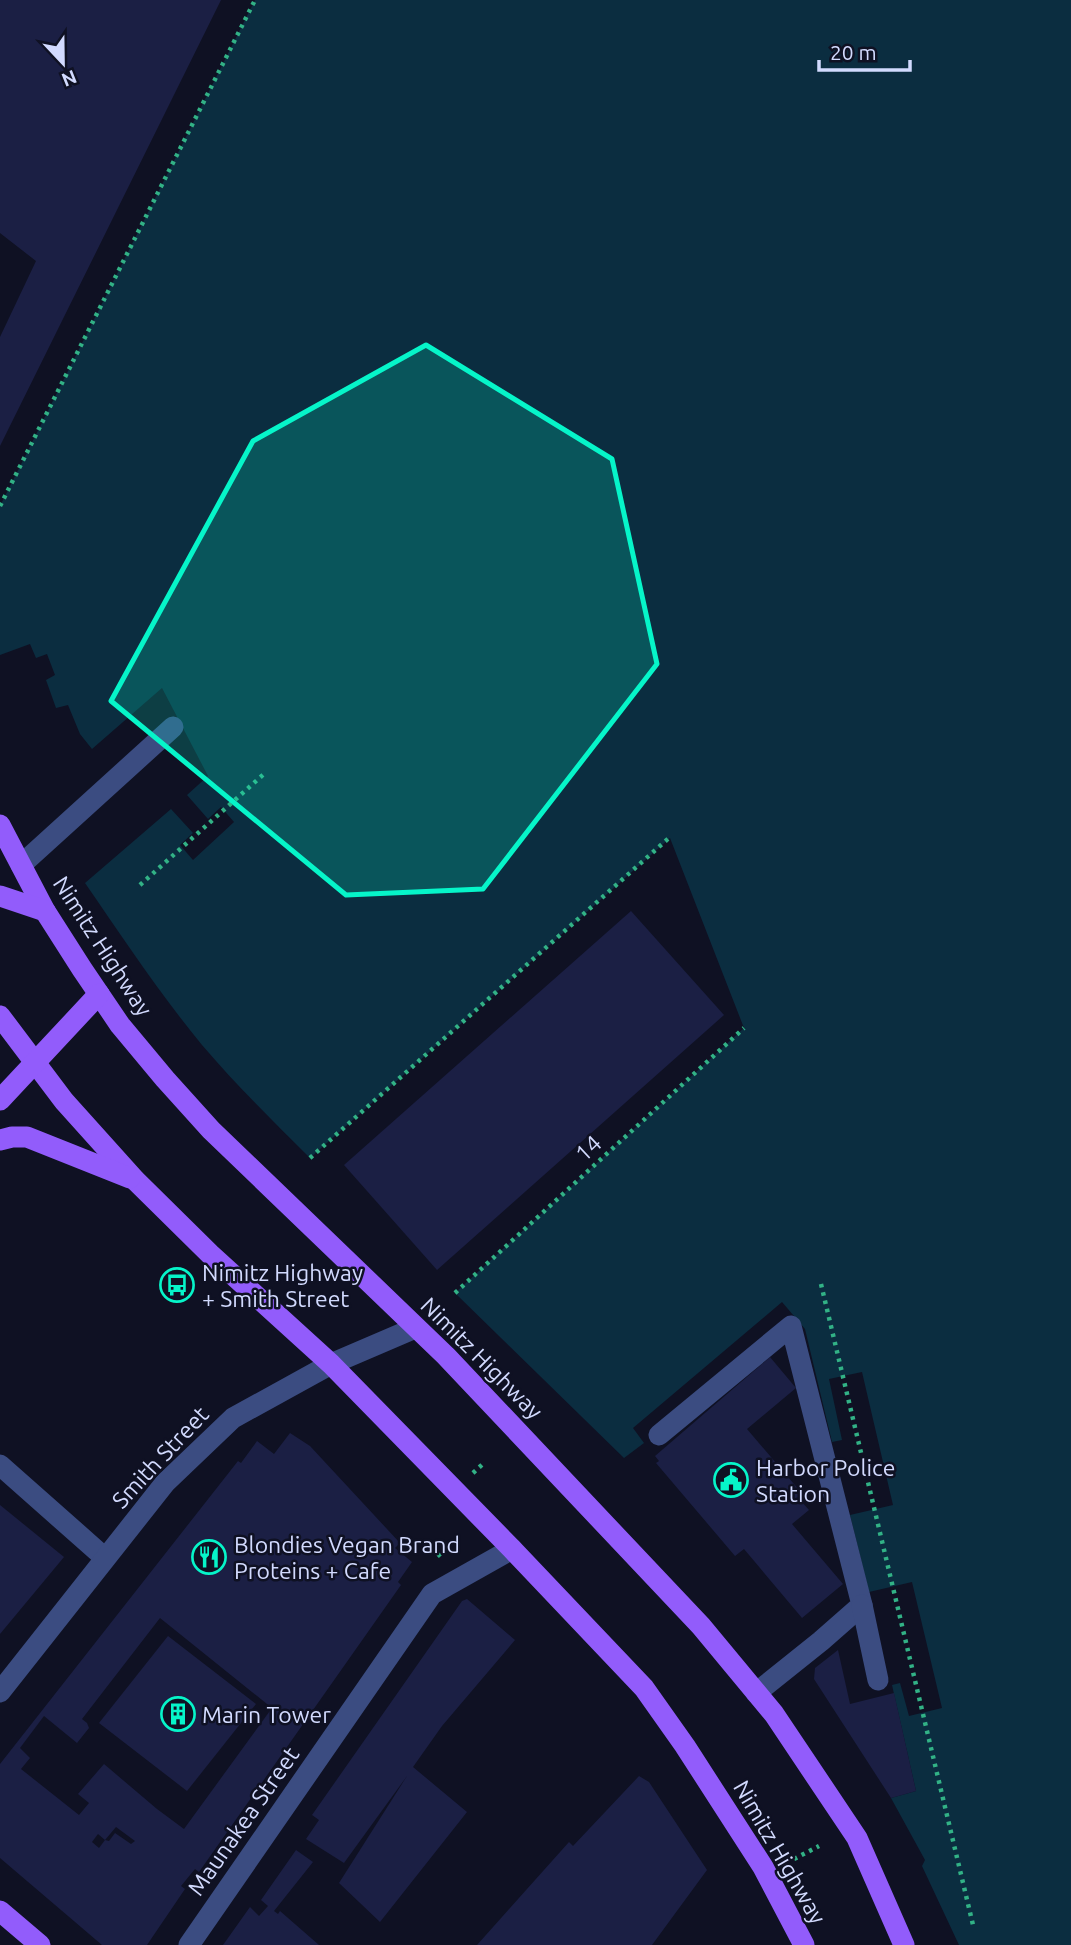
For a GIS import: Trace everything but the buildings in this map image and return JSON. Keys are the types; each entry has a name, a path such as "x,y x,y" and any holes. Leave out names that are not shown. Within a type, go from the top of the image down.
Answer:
{"main road":[{"name":"Nimitz Highway","path":"0,825 45,911 120,1025 157,1070 211,1130 455,1365 693,1617 774,1714 857,1838 904,1945"},
{"path":"0,897 45,911"},
{"path":"0,1100 99,994"},
{"name":"Nimitz Highway","path":"0,1016 64,1101 135,1180 210,1254 331,1364 644,1688 763,1867 804,1945"},
{"path":"0,1140 27,1137 135,1180"},
{"path":"0,1911 40,1945"}],"street":[{"path":"21,865 173,727"},
{"path":"659,1436 791,1325 862,1605 878,1680"},
{"name":"Smith Street","path":"0,1692 165,1483 233,1418 331,1364 415,1328"},
{"path":"0,1465 105,1558"},
{"name":"Maunakea Street","path":"189,1945 432,1594 512,1549"},
{"path":"756,1693 862,1605"}],"path":[{"path":"0,506 255,0"},
{"path":"140,885 265,773"},
{"path":"310,1158 670,837"},
{"name":"14","path":"455,1293 744,1028"},
{"path":"821,1284 973,1924"},
{"path":"473,1473 485,1462"},
{"path":"426,1542 444,1560"},
{"path":"794,1859 820,1846"}],"highlighted area":[{"path":"426,345 612,459 657,664 483,889 346,895 111,701 253,441"}],"water":[{"path":"255,0 1071,0 1071,1945 959,1945 922,1866 925,1860 891,1798 916,1791 892,1685 900,1683 909,1716 942,1708 912,1582 869,1592 850,1515 893,1505 862,1372 829,1379 842,1440 832,1442 805,1329 782,1302 633,1428 644,1443 624,1458 455,1293 744,1028 670,838 310,1158 241,1089 186,1026 85,883 171,809 193,833 180,845 193,860 234,822 221,807 208,819 187,795 208,776 162,688 92,749 80,734 68,705 56,708 46,680 55,675 47,654 36,658 30,644 0,655 0,506"}],"place":[{"name":"Nimitz Highway + Smith Street","path":"177,1285"},
{"name":"Harbor Police Station","path":"731,1480"},
{"name":"Blondies Vegan Brand Proteins + Cafe","path":"209,1557"},
{"name":"Marin Tower","path":"178,1714"}]}
